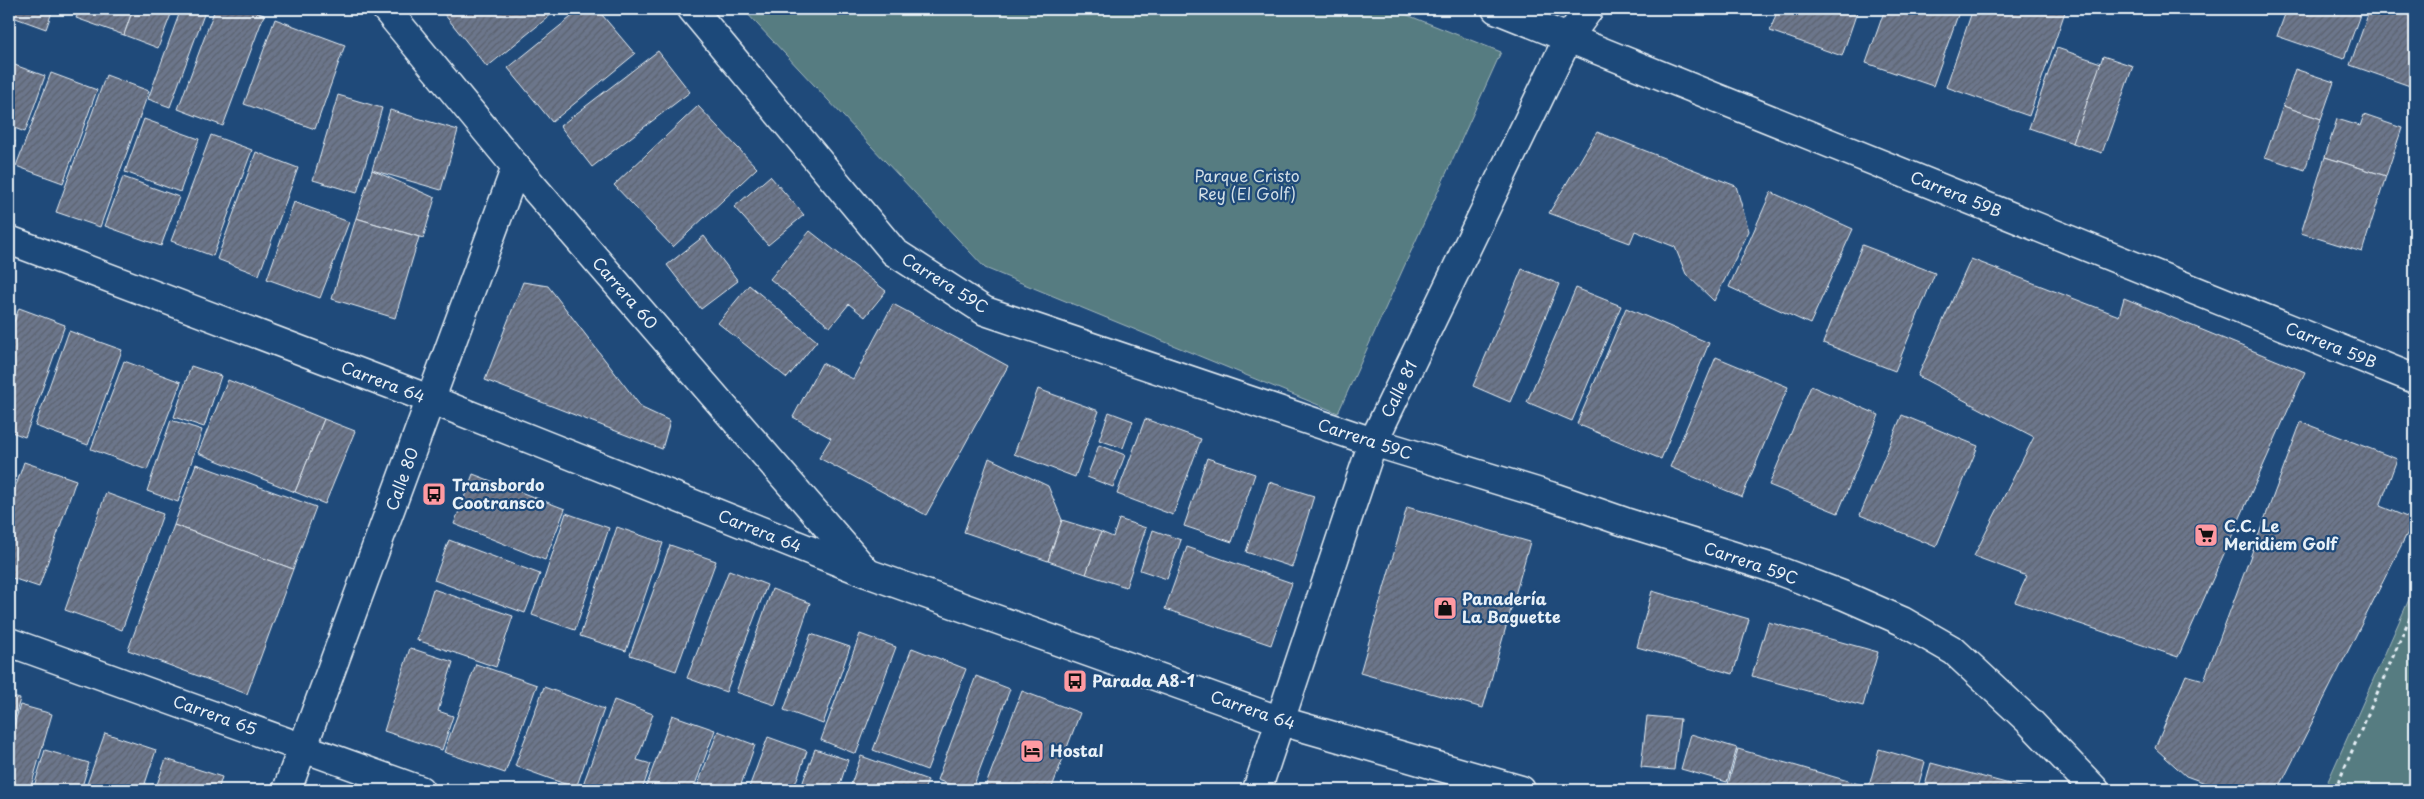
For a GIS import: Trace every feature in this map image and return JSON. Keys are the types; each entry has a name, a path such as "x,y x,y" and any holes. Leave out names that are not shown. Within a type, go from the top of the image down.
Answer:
{"street":[{"name":"Carrera 60","path":"386,9 516,168 867,574"},
{"name":"Carrera 59C","path":"692,9 894,252 985,311 1373,442 1550,496 1766,566 1902,621 1954,651 2029,721 2095,790"},
{"name":"Carrera 59B","path":"1496,9 2415,379"},
{"name":"Calle 81","path":"1257,790 1373,442 1568,38 1590,9"},
{"name":"Calle 80","path":"287,790 516,168"},
{"name":"Carrera 64","path":"9,240 432,400 867,574 1281,721 1521,790"},
{"name":"Carrera 65","path":"9,642 303,746 420,790"}],"path":[{"path":"2335,790 2415,606"}],"green space":[{"name":"Parque Cristo Rey (El Golf)","path":"743,9 1392,9 1501,52 1338,413 985,268"},
{"path":"2415,586 2415,790 2324,790"}],"building":[{"path":"13,9 53,9 46,29 10,16"},
{"path":"80,9 133,9 124,35 76,18"},
{"path":"133,9 173,9 158,48 124,35"},
{"path":"181,9 206,9 170,107 148,99"},
{"path":"215,9 247,9 264,15 223,126 178,109"},
{"path":"440,9 558,9 487,67"},
{"path":"581,9 597,9 635,54 552,122 508,68"},
{"path":"1778,9 1858,9 1842,56 1770,31"},
{"path":"1885,9 1960,9 1933,86 1866,63"},
{"path":"1973,9 2066,9 2029,116 1946,87"},
{"path":"2287,9 2362,9 2344,59 2277,36"},
{"path":"2370,9 2415,9 2415,74 2410,86 2350,65"},
{"path":"275,19 345,45 315,129 244,104"},
{"path":"2057,48 2101,63 2073,143 2029,128"},
{"path":"658,51 690,92 592,167 560,126"},
{"path":"2103,56 2133,66 2102,153 2073,143"},
{"path":"9,63 45,76 25,132 9,126"},
{"path":"2295,69 2334,82 2321,119 2283,106"},
{"path":"51,73 97,90 63,183 16,166"},
{"path":"106,75 149,91 100,227 56,212"},
{"path":"338,95 382,108 357,193 313,180"},
{"path":"698,106 757,168 673,247 614,185"},
{"path":"2283,106 2321,119 2305,170 2265,157"},
{"path":"390,110 458,130 441,190 372,170"},
{"path":"2364,115 2402,128 2386,176 2325,157 2337,119 2360,126"},
{"path":"144,119 199,139 180,192 125,172"},
{"path":"1597,132 1736,186 1749,231 1714,301 1686,274 1675,247 1635,231 1630,243 1549,213"},
{"path":"211,135 252,150 213,256 171,241"},
{"path":"9,139 15,141 9,160"},
{"path":"256,152 298,168 259,275 217,259"},
{"path":"2325,157 2386,176 2362,252 2301,233"},
{"path":"372,170 435,198 423,238 356,218"},
{"path":"770,176 804,215 768,245 734,207"},
{"path":"123,177 179,197 161,246 105,226"},
{"path":"1771,192 1853,229 1810,324 1729,287"},
{"path":"294,202 349,222 320,298 267,279"},
{"path":"356,218 419,237 395,318 332,299"},
{"path":"810,231 886,291 865,317 849,304 830,327 770,279"},
{"path":"704,236 738,281 701,309 667,265"},
{"path":"1862,245 1935,273 1895,371 1823,343"},
{"path":"1971,259 2119,316 2124,298 2305,372 2178,657 2015,602 2027,576 1974,556 2034,437 1918,376"},
{"path":"1522,269 1559,284 1510,402 1473,386"},
{"path":"523,282 548,286 642,408 670,421 662,449 485,380"},
{"path":"749,285 817,341 787,378 718,323"},
{"path":"1576,288 1621,306 1572,421 1527,402"},
{"path":"893,304 1008,366 926,515 819,458 831,438 793,417 822,363 853,379"},
{"path":"19,308 65,325 25,437 9,431 9,336"},
{"path":"1626,308 1709,343 1661,459 1577,424"},
{"path":"69,331 122,350 88,445 35,426"},
{"path":"1716,357 1788,387 1742,497 1670,467"},
{"path":"124,361 181,382 147,470 91,449"},
{"path":"191,366 221,376 204,427 174,417"},
{"path":"228,380 324,419 295,492 198,453"},
{"path":"1811,386 1879,415 1838,513 1769,485"},
{"path":"1038,389 1099,411 1075,477 1014,454"},
{"path":"1109,412 1133,421 1123,448 1099,440"},
{"path":"1902,415 1978,446 1936,547 1860,515"},
{"path":"324,419 355,431 325,504 295,492"},
{"path":"1145,419 1201,439 1173,515 1117,494"},
{"path":"171,420 202,430 178,502 147,491"},
{"path":"2301,422 2397,459 2380,506 2414,520 2278,790 2225,790 2186,776 2155,748 2186,675 2204,680"},
{"path":"1099,445 1125,455 1113,487 1087,477"},
{"path":"989,458 1048,486 1062,520 1048,561 964,532"},
{"path":"1207,458 1255,474 1232,542 1184,526"},
{"path":"24,462 76,480 39,587 9,577 9,506"},
{"path":"196,464 316,507 293,569 174,525"},
{"path":"473,474 565,509 545,560 454,524"},
{"path":"1269,482 1314,496 1292,567 1246,552"},
{"path":"106,493 163,514 122,630 65,610"},
{"name":"Panadería La Baguette","path":"1407,507 1530,542 1483,708 1360,673"},
{"path":"566,513 609,528 575,630 532,615"},
{"path":"1119,519 1146,528 1126,587 1086,574 1101,532 1113,537"},
{"path":"1062,520 1101,532 1086,574 1048,561"},
{"path":"174,525 293,569 247,694 128,650"},
{"path":"617,527 663,543 626,651 580,636"},
{"path":"1153,530 1181,540 1167,579 1140,570"},
{"path":"449,540 540,574 525,613 434,580"},
{"path":"670,545 716,561 676,671 630,655"},
{"path":"1187,547 1292,583 1271,645 1165,609"},
{"path":"729,570 767,585 726,692 687,678"},
{"path":"433,589 513,616 496,667 417,640"},
{"path":"772,589 810,603 775,705 736,692"},
{"path":"1652,591 1749,619 1733,674 1637,647"},
{"path":"1768,622 1878,652 1863,706 1752,676"},
{"path":"811,634 850,647 823,724 784,710"},
{"path":"860,634 896,647 856,754 821,740"},
{"path":"410,648 453,662 438,711 453,716 442,750 384,731"},
{"path":"912,648 966,669 927,770 873,750"},
{"path":"476,664 537,685 505,773 444,752"},
{"path":"976,676 1010,689 972,790 966,790 937,780"},
{"path":"544,687 604,709 576,788 515,766"},
{"name":"Hostal","path":"1022,691 1080,713 1051,790 984,790"},
{"path":"9,696 20,699 9,737"},
{"path":"614,700 653,714 637,760 651,764 642,790 581,790"},
{"path":"20,705 52,714 30,790 9,790 9,743"},
{"path":"672,715 715,730 693,790 645,790"},
{"path":"1647,716 1680,719 1674,770 1641,767"},
{"path":"718,731 755,745 739,790 696,790"},
{"path":"105,733 156,750 143,790 85,790"},
{"path":"1691,734 1737,748 1727,782 1681,769"},
{"path":"768,737 807,751 793,790 748,790"},
{"path":"815,749 848,760 838,790 800,790"},
{"path":"1738,749 1862,785 1860,790 1751,790 1728,784"},
{"path":"1879,749 1925,762 1917,790 1868,790"},
{"path":"45,750 89,763 81,790 33,790"},
{"path":"861,756 928,780 924,790 849,790"},
{"path":"166,759 222,777 218,790 155,790"},
{"path":"1931,763 2032,790 1924,790"}],"place":[{"name":"Transbordo Cootransco","path":"434,494"},
{"name":"C.C. Le Meridiem Golf","path":"2206,535"},
{"name":"Panadería La Baguette","path":"1445,608"},
{"name":"Parada A8-1","path":"1075,681"},
{"name":"Hostal","path":"1032,751"}]}
